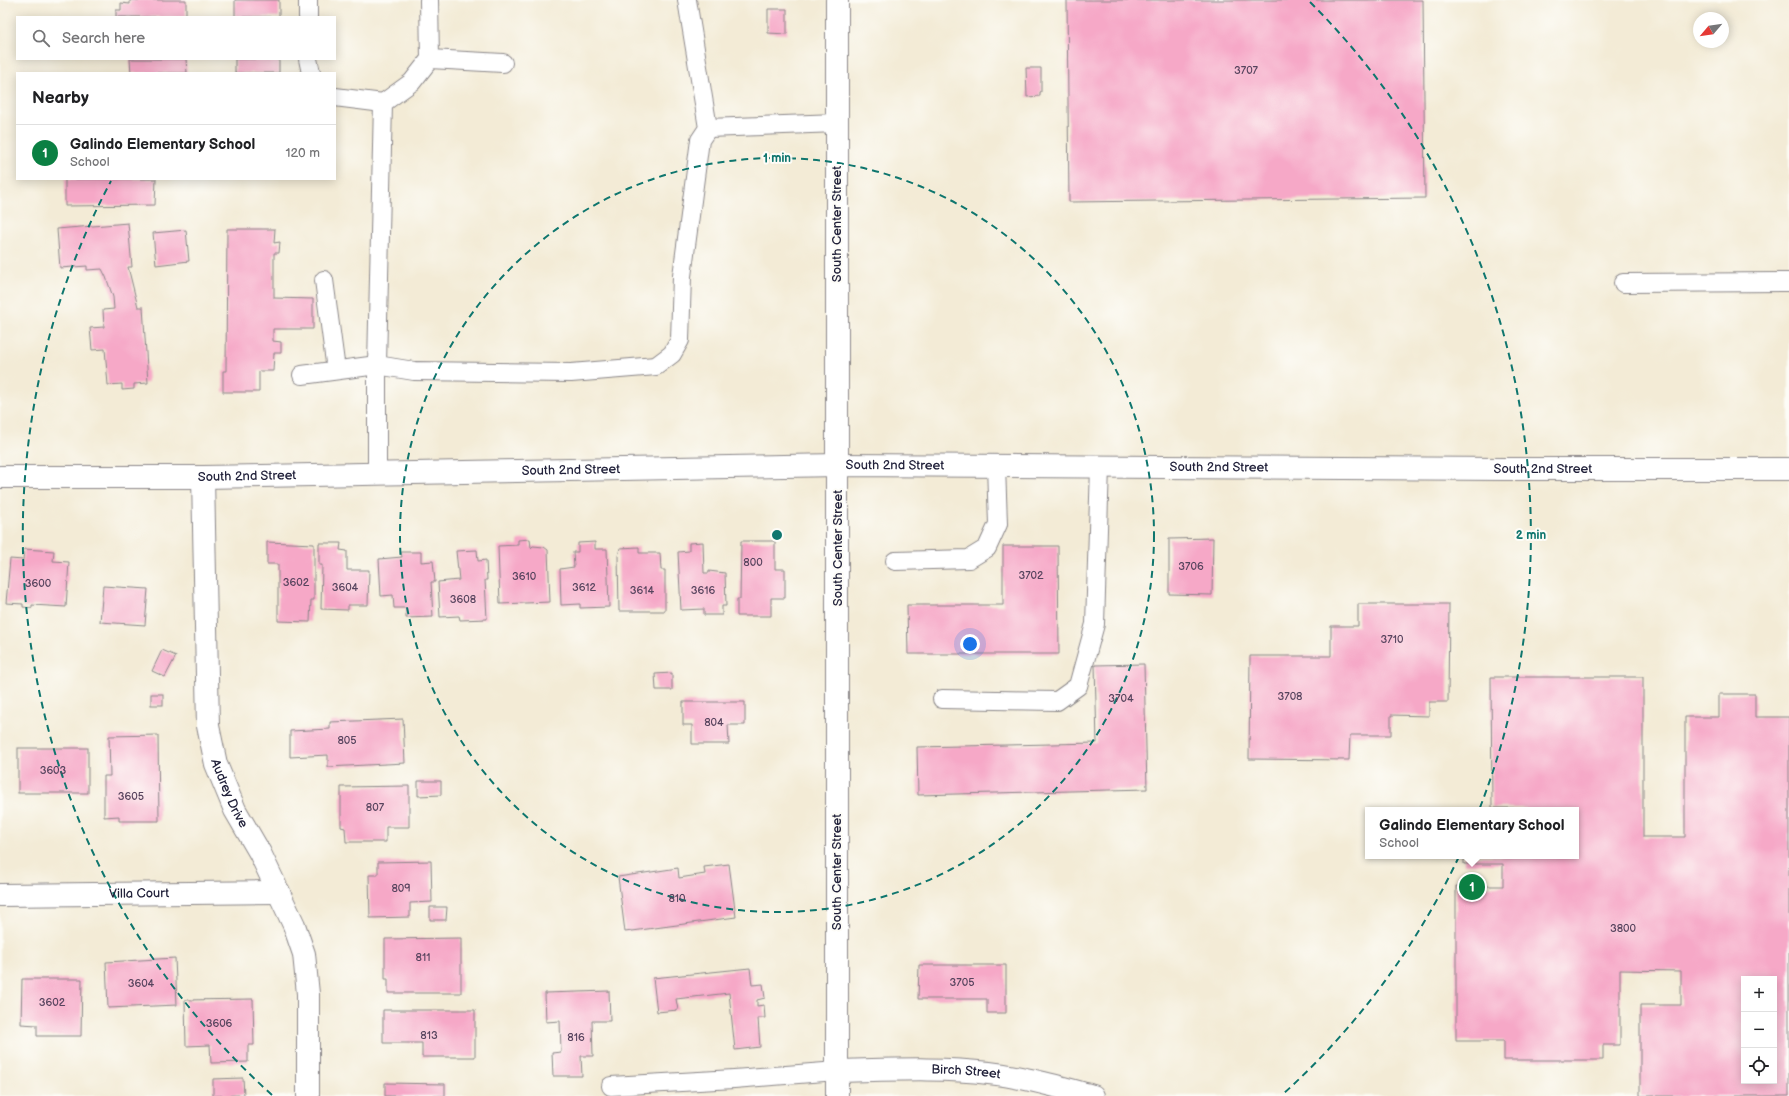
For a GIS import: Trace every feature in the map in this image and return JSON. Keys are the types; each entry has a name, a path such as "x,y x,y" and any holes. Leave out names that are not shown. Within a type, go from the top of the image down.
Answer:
{"street":[{"name":"South Center Street","path":"837,0 837,1096"},
{"name":"South 2nd Street","path":"0,477 203,477 838,464 1789,469"},
{"name":"Audrey Drive","path":"203,477 208,726 216,764 235,810 260,853 279,892 294,925 304,954 308,994 308,1096"},
{"name":"Villa Court","path":"0,895 279,892"},
{"name":"Birch Street","path":"837,1070 947,1070 989,1073 1025,1078 1093,1096"}],"lane":[{"path":"308,0 308,16"},
{"path":"336,96 383,103 412,82 430,59 429,0"},
{"path":"302,375 377,365 414,371 571,373 656,366 672,354 680,340 682,276 700,140 708,128 687,0"},
{"path":"430,59 503,63"},
{"path":"308,60 311,72"},
{"path":"377,473 377,365 383,103"},
{"path":"708,128 837,123"},
{"path":"324,280 336,370"},
{"path":"1623,283 1789,282"},
{"path":"895,561 969,559 987,548 998,524 996,466"},
{"path":"942,699 1057,701 1078,686 1095,624 1100,466"},
{"path":"610,1086 734,1080 837,1070"}],"building":[{"path":"130,0 186,0 186,16 116,16 116,10 121,10 121,3 130,4"},
{"path":"235,0 279,0 279,16 235,16"},
{"path":"1067,0 1423,0 1425,198 1069,202"},
{"path":"768,9 787,9 787,34 768,33"},
{"path":"130,60 186,60 187,72 131,72"},
{"path":"235,60 279,60 279,72 235,72"},
{"path":"1026,68 1041,68 1040,96 1027,97"},
{"path":"65,180 156,180 155,205 65,206"},
{"path":"128,223 132,267 128,267 138,307 143,307 148,383 134,384 134,389 122,390 122,384 108,385 105,349 92,350 90,328 104,327 103,310 114,309 113,297 106,277 102,269 87,270 87,266 60,268 57,229"},
{"path":"227,229 275,229 274,243 280,242 279,253 274,253 274,298 313,299 313,329 273,329 273,341 281,342 281,353 274,353 273,371 259,371 259,392 223,392 223,371 226,371"},
{"path":"186,230 189,261 156,265 153,233"},
{"path":"1213,538 1212,595 1169,594 1169,539"},
{"path":"530,539 531,548 533,546 544,547 548,550 550,602 500,604 498,546 518,545 518,540"},
{"path":"741,541 775,541 775,569 785,569 785,598 771,598 771,616 737,616 737,599 740,599"},
{"path":"267,542 314,544 314,600 311,600 310,622 278,621 278,564 267,564"},
{"path":"595,542 595,549 607,549 609,607 580,608 580,604 561,605 560,569 574,567 573,552 578,552 578,543"},
{"path":"703,542 704,573 709,573 709,571 725,573 726,606 722,606 722,615 704,615 704,609 681,610 678,552 689,551 689,543"},
{"path":"319,543 341,543 340,550 347,551 347,570 369,570 368,605 348,605 348,610 321,609 322,565 319,565"},
{"path":"1003,546 1058,546 1059,654 908,654 907,605 1003,605"},
{"path":"639,547 639,553 660,553 661,570 665,570 665,611 619,611 618,556 620,548"},
{"path":"24,549 54,551 53,561 69,562 66,607 32,605 32,608 23,607 23,604 6,603 10,559 23,560"},
{"path":"477,550 478,561 486,560 487,580 485,580 487,619 460,620 459,616 440,617 438,582 459,580 456,551"},
{"path":"401,552 421,552 421,562 433,561 435,582 431,582 433,617 406,618 406,608 394,608 393,595 381,596 379,559 402,557"},
{"path":"103,586 148,589 145,625 100,622"},
{"path":"1358,604 1449,604 1448,702 1429,702 1429,716 1391,715 1391,735 1350,735 1349,760 1249,759 1250,656 1331,656 1331,626 1358,626"},
{"path":"162,650 176,656 165,677 152,671"},
{"path":"1144,664 1147,789 918,795 917,747 1097,743 1095,665"},
{"path":"672,673 672,690 656,690 655,674"},
{"path":"1491,677 1643,677 1643,837 1685,837 1685,717 1719,717 1719,694 1755,694 1755,717 1789,717 1789,1096 1640,1096 1640,1005 1681,1005 1681,971 1620,970 1620,1045 1603,1045 1603,1060 1504,1060 1504,1041 1456,1041 1456,886 1503,886 1503,864 1464,864 1464,859 1579,859 1579,807 1492,807"},
{"path":"151,694 163,694 163,705 151,705"},
{"path":"683,702 745,702 745,725 728,725 729,744 692,744 692,725 683,725"},
{"path":"403,719 405,763 328,767 328,755 290,757 290,731 330,729 330,722"},
{"path":"158,735 159,821 119,821 119,816 104,817 104,776 110,776 109,736"},
{"path":"18,748 88,748 88,793 18,793"},
{"path":"418,781 441,781 441,795 418,796"},
{"path":"409,786 409,827 386,827 386,842 346,842 345,828 341,827 341,787"},
{"path":"431,861 432,902 410,903 410,917 370,918 369,875 378,875 378,862"},
{"path":"729,864 736,917 625,932 618,877 678,868 679,878 705,874 704,867"},
{"path":"430,907 447,907 446,920 430,920"},
{"path":"461,938 461,993 388,993 388,979 385,979 385,939"},
{"path":"175,958 177,1005 108,1008 106,962"},
{"path":"919,965 1006,965 1006,1013 987,1013 987,999 918,999"},
{"path":"750,968 752,985 763,984 765,998 757,1000 757,1006 764,1005 765,1018 758,1018 760,1047 735,1050 729,993 676,999 678,1010 657,1012 653,978"},
{"path":"22,979 82,979 81,1036 37,1036 37,1025 21,1024"},
{"path":"609,991 610,1021 592,1021 593,1056 581,1056 582,1076 553,1076 552,1053 561,1052 560,1021 546,1022 545,993"},
{"path":"253,999 254,1045 248,1045 248,1062 211,1063 210,1045 186,1046 185,1000"},
{"path":"383,1010 475,1010 475,1057 422,1057 422,1043 383,1043"},
{"path":"243,1078 244,1095 213,1096 213,1079"},
{"path":"385,1083 445,1084 445,1096 385,1096"}],"place":[{"name":"Galindo Elementary School","path":"1472,887"}]}
